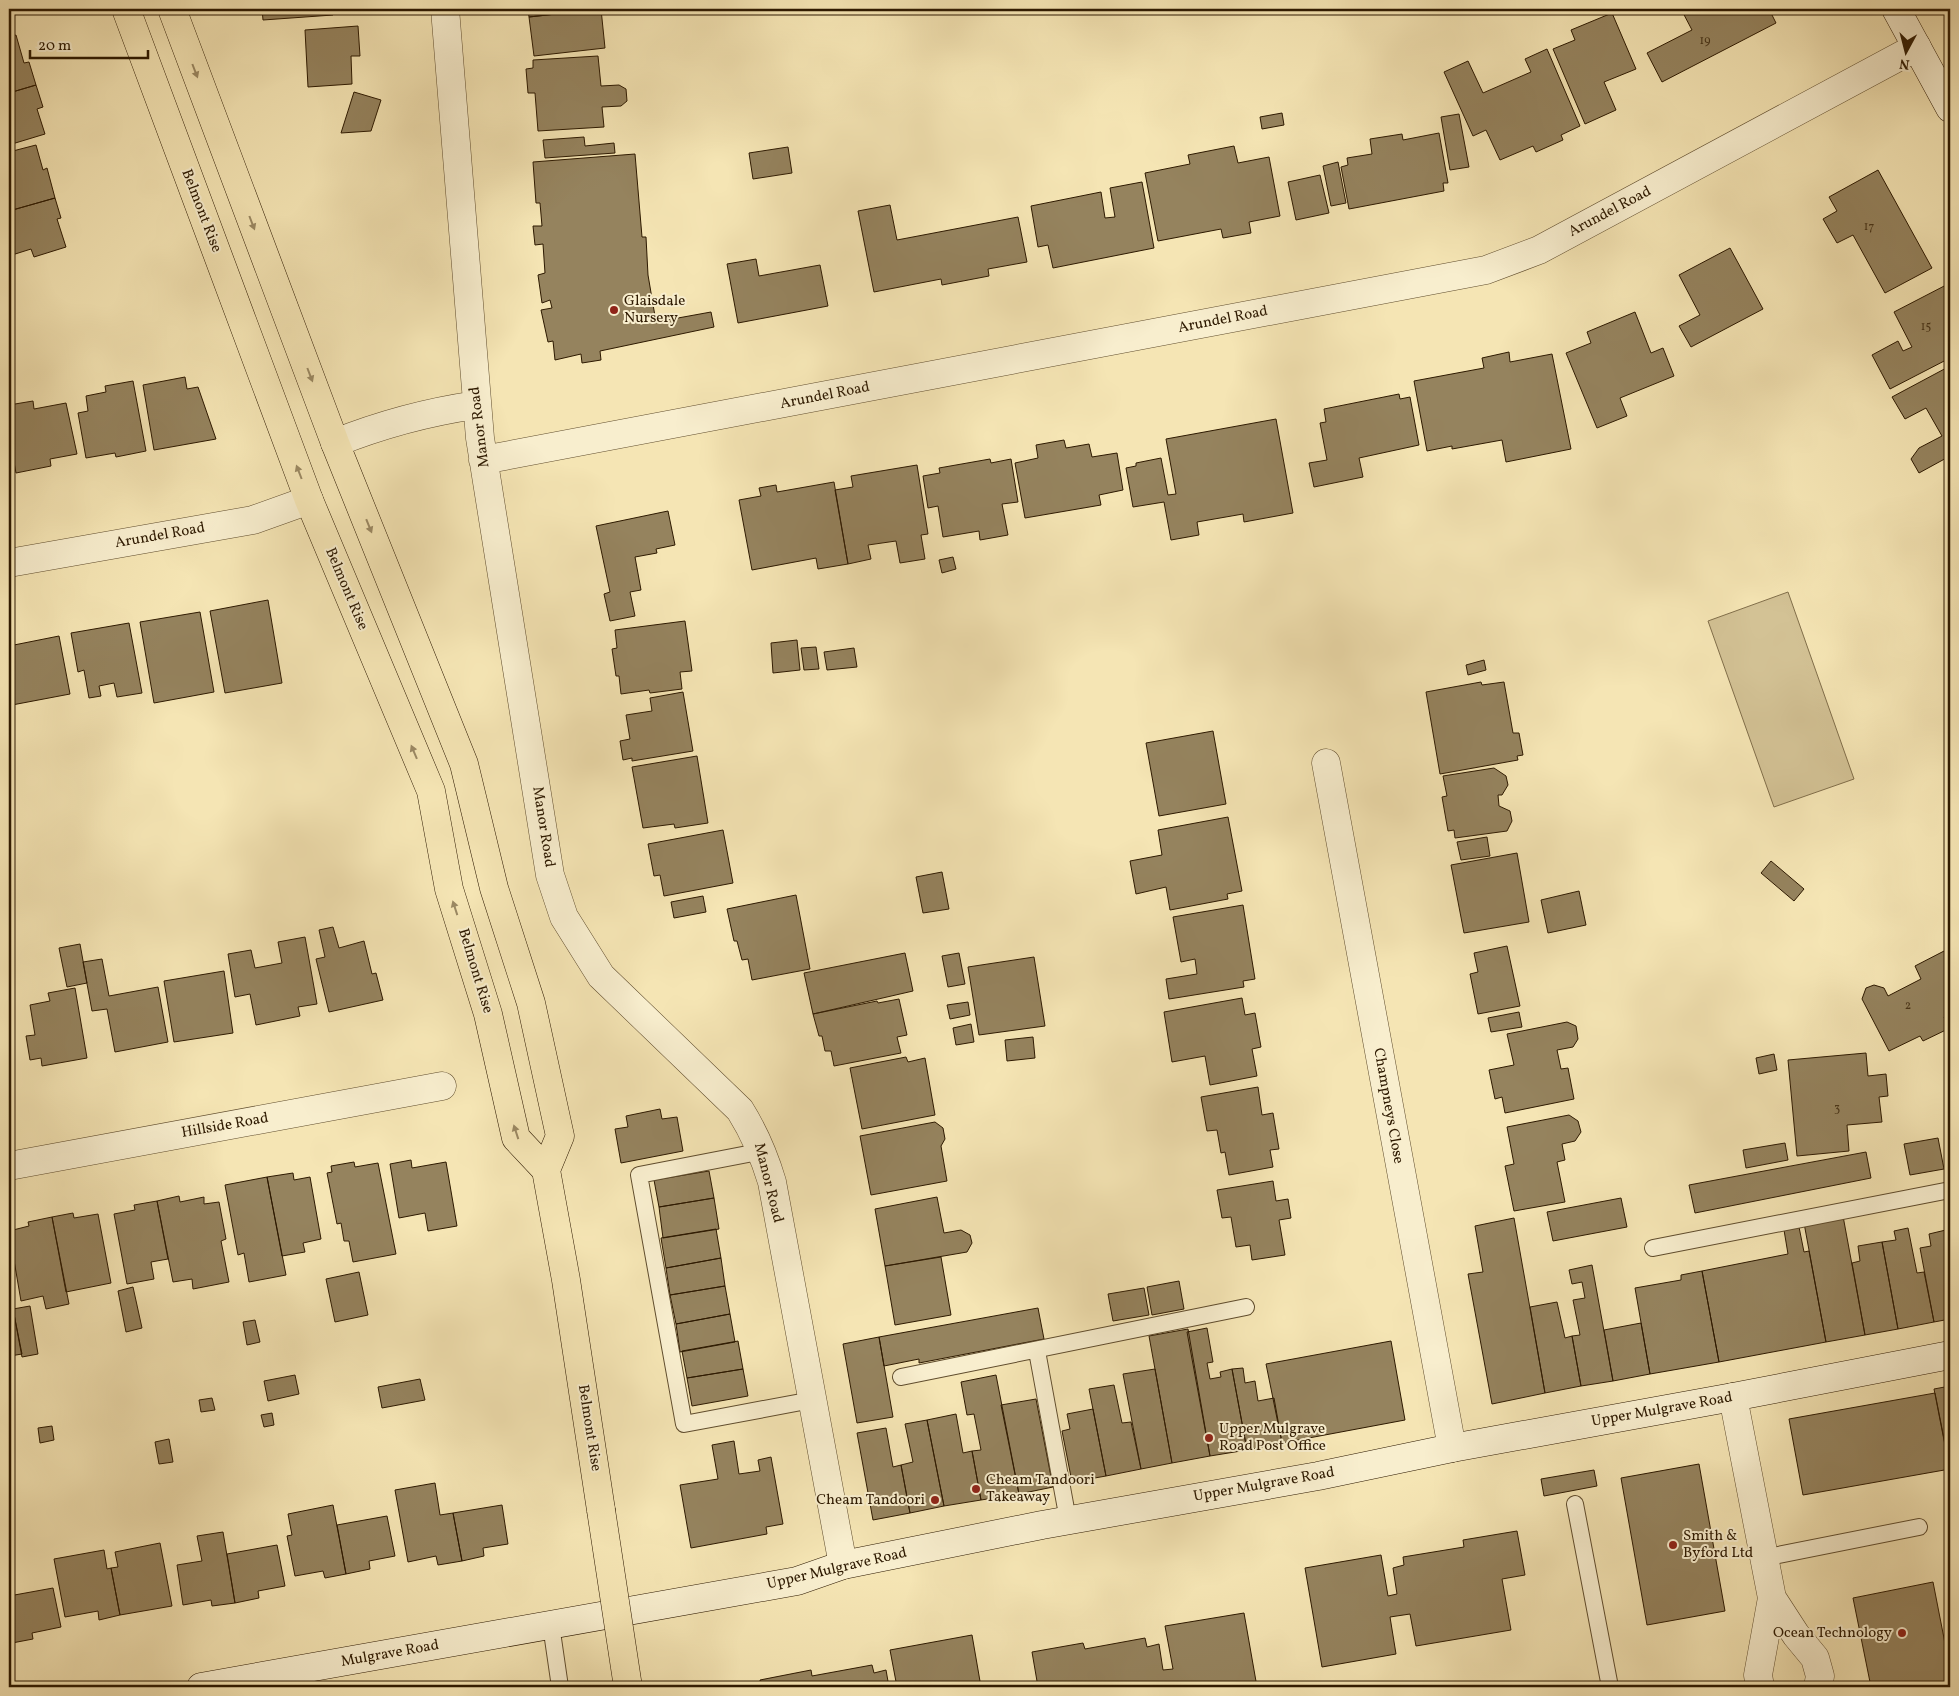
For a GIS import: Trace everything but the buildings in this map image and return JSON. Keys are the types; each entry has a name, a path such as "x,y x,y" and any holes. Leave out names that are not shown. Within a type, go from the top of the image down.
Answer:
{"highway":[{"name":"Belmont Rise","path":"126,9 309,500 431,791 449,890 488,1014 516,1138 546,1170 566,1280 628,1687"},
{"path":"172,9 335,443 464,764 494,888 531,1003 560,1136 546,1170"}],"street":[{"name":"Manor Road","path":"445,9 476,405 483,460 550,875 564,917 601,976 740,1110 763,1151 772,1182 843,1565"},
{"path":"1896,9 1950,108"},
{"name":"Arundel Road","path":"483,460 1486,270 1539,250 1917,47"},
{"path":"335,443 373,428 476,405"},
{"name":"Arundel Road","path":"9,563 253,520 309,500"},
{"name":"Champneys Close","path":"1326,763 1452,1448"},
{"name":"Hillside Road","path":"9,1166 442,1086"},
{"name":"Upper Mulgrave Road","path":"579,1620 797,1581 843,1565 1068,1520 1318,1476 1452,1448 1950,1355"},
{"path":"1732,1397 1772,1598 1796,1635 1815,1658 1820,1676 1818,1687"},
{"path":"1760,1687 1758,1675 1772,1598"},
{"name":"Mulgrave Road","path":"201,1687 579,1620"}],"lane":[{"path":"763,1151 639,1175 684,1424 812,1400"},
{"path":"1653,1248 1950,1190"},
{"path":"901,1377 1037,1351 1246,1307"},
{"path":"1037,1351 1068,1520"},
{"path":"1575,1504 1610,1687"},
{"path":"1763,1558 1919,1528"},
{"path":"551,1625 560,1687"}],"shaded area":[{"path":"1788,592 1854,779 1774,807 1708,621"}],"place":[{"name":"Glaisdale Nursery","path":"614,310"},
{"name":"Upper Mulgrave Road Post Office","path":"1209,1438"},
{"name":"Cheam Tandoori Takeaway","path":"976,1489"},
{"name":"Cheam Tandoori","path":"935,1500"},
{"name":"Smith & Byford Ltd","path":"1673,1545"},
{"name":"Ocean Technology","path":"1902,1633"}]}
